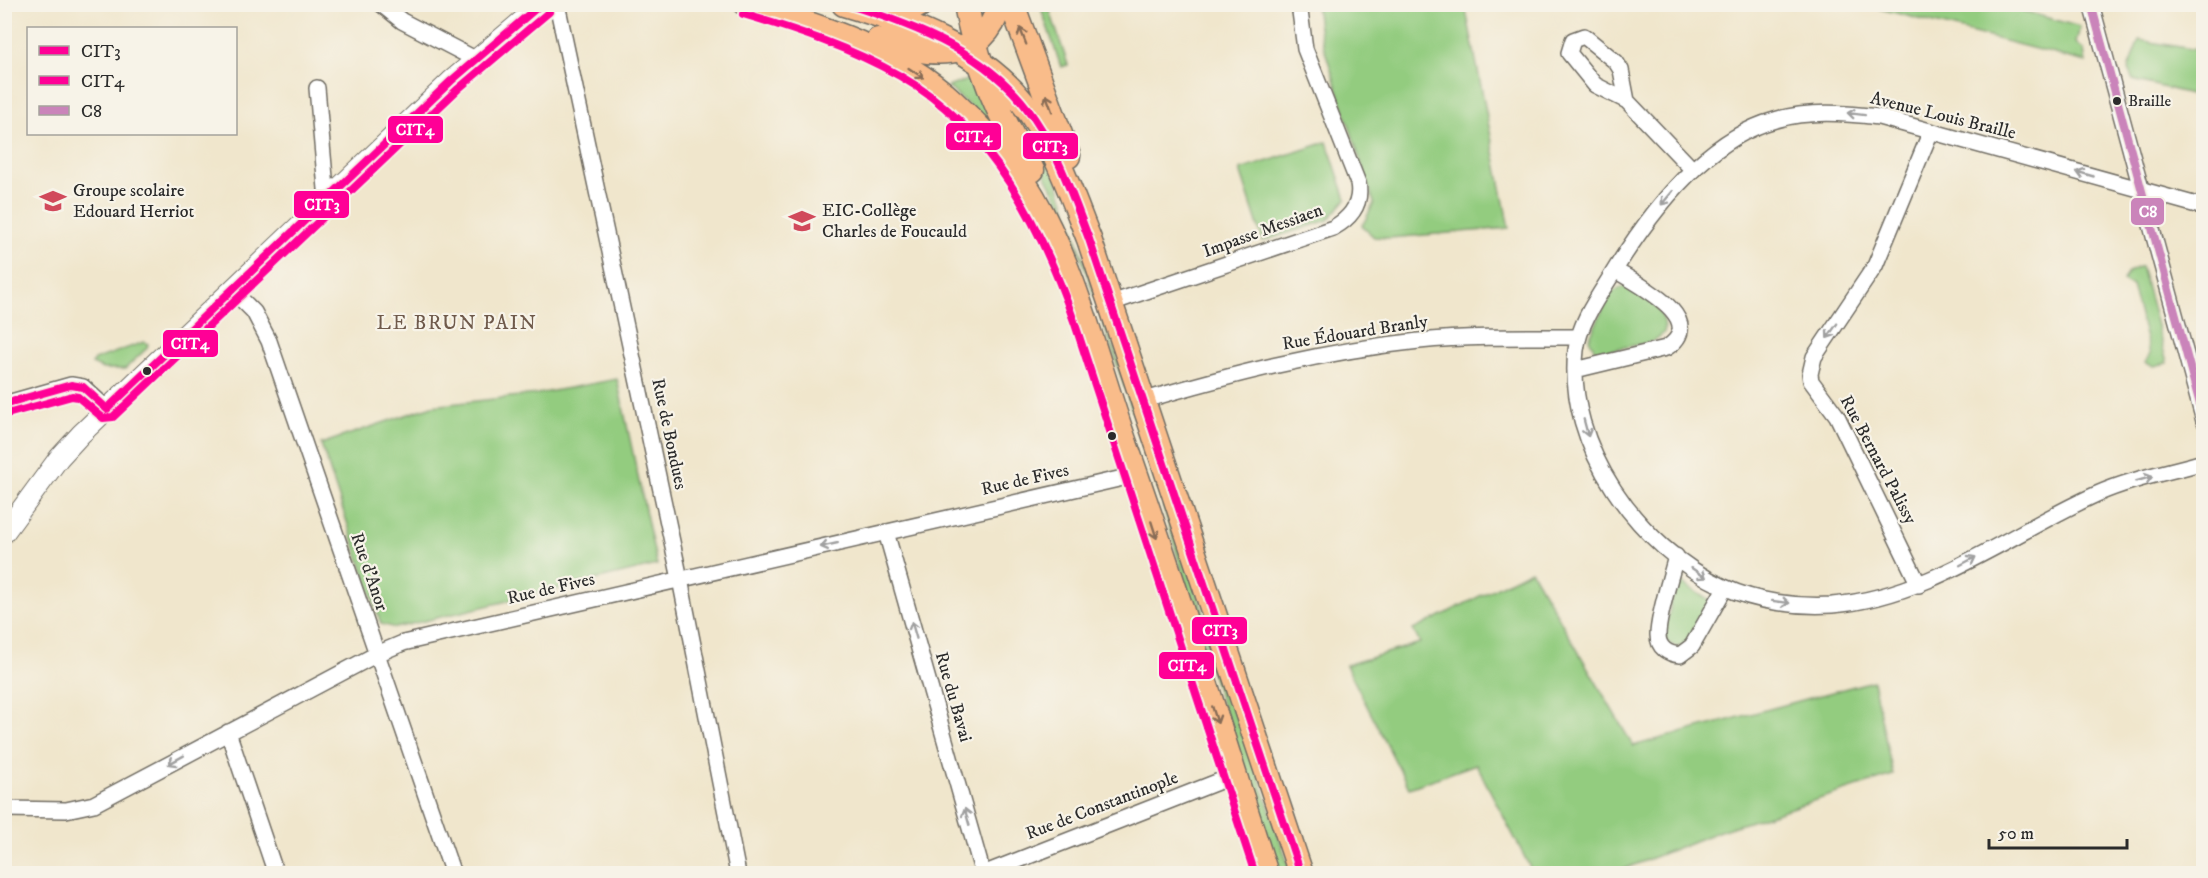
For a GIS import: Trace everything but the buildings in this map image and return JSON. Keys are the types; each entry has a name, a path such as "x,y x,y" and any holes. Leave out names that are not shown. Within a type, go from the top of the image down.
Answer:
{"main road":[{"path":"746,4 809,23 920,51 970,53"},
{"path":"844,4 913,27 970,53 1016,95 1031,114 1052,152 1089,239 1301,873"},
{"path":"884,16 902,14 921,4"},
{"path":"966,4 970,53 1003,120 1055,214 1074,272 1082,313"},
{"path":"970,53 990,26 1000,4"},
{"path":"1012,4 1066,152 1089,239"},
{"path":"809,23 906,65 952,101 987,136 1034,198 1082,313 1266,873"}],"street":[{"path":"381,4 402,21 475,59"},
{"path":"4,533 69,447 107,409 475,59 542,4"},
{"name":"Rue de Bondues","path":"557,4 680,579 738,873"},
{"name":"Impasse Messiaen","path":"1111,303 1333,228 1350,216 1356,208 1360,192 1358,183 1305,49 1299,4"},
{"path":"2091,4 2204,421"},
{"path":"317,88 327,200"},
{"path":"1627,101 1693,170"},
{"name":"Avenue Louis Braille","path":"2204,207 1879,117 1848,113 1777,119 1752,129 1693,170 1654,214 1615,270 1589,313 1579,337 1575,370 1585,425 1603,474 1623,503 1676,556 1725,588 1771,601 1818,605 1882,596 1919,585 2099,494 2204,462"},
{"name":"Rue Bernard Palissy","path":"1919,585 1837,416 1811,381 1811,364 1865,283 1882,250 1931,131"},
{"path":"1575,370 1666,348 1677,339 1681,331 1682,325 1675,313 1657,297 1615,270"},
{"name":"Rue d'Anor","path":"233,291 254,312 269,341 453,873"},
{"name":"Rue Édouard Branly","path":"1142,401 1282,363 1396,344 1467,338 1579,337"},
{"path":"4,404 71,385 82,387 107,409"},
{"name":"Rue de Fives","path":"4,809 84,808 377,654 414,640 1136,475"},
{"name":"Rue du Bavai","path":"886,532 983,873"},
{"path":"1676,556 1658,636 1663,649 1668,653 1680,654 1692,646 1725,588"},
{"path":"228,732 276,873"},
{"name":"Rue de Constantinople","path":"983,873 1235,775"}],"green space":[{"path":"1040,5 1048,5 1068,65 1061,67"},
{"path":"1316,5 1465,5 1509,228 1389,238 1374,237 1362,226 1374,203 1320,35"},
{"path":"1865,5 2003,5 2080,27 2076,43 2084,50 2086,62"},
{"path":"2139,40 2203,51 2203,97 2133,80 2128,69"},
{"path":"972,78 991,118 989,123 948,87"},
{"path":"1007,104 1011,104 1052,166 1164,493 1160,494 1066,213"},
{"path":"1327,142 1346,199 1328,220 1263,241 1240,170"},
{"path":"2141,266 2167,363 2154,366 2145,363 2150,354 2132,286 2123,281 2128,272"},
{"path":"1625,286 1640,293 1654,304 1663,318 1664,333 1652,342 1600,352 1595,350 1589,339 1611,292"},
{"path":"144,342 148,344 147,348 125,369 103,369 92,364 94,360"},
{"path":"617,379 657,565 395,628 381,624 321,444 432,406 537,394"},
{"path":"1168,505 1291,873 1277,873 1208,662 1163,506"},
{"path":"1531,570 1633,746 1873,681 1893,775 1720,831 1614,873 1533,873 1476,764 1409,788 1346,665 1420,643 1413,630"},
{"path":"1682,583 1711,602 1691,640 1679,648 1667,642 1664,636 1675,586"}],"transit line":[{"name":"CIT3","path":"107,409 451,81 541,4"},
{"name":"CIT3","path":"846,4 925,33 974,60 996,76 1016,96 1034,118 1051,147 1089,239 1301,874"},
{"name":"C8","path":"2091,4 2204,419"},
{"name":"CIT4","path":"7,414 72,396 78,397 103,418 113,417 458,89 549,12"},
{"name":"CIT4","path":"743,14 823,40 900,76 933,98 962,123 1010,183 1029,216 1062,287 1255,874"},
{"name":"CIT3","path":"4,404 71,385 83,387 107,409"}],"place":[{"name":"Braille","path":"2117,101"},
{"name":"Groupe scolaire Edouard Herriot","path":"53,201"},
{"name":"EIC-Collège Charles de Foucauld","path":"802,221"}],"district":[{"name":"LE BRUN PAIN","path":"457,323"}]}
